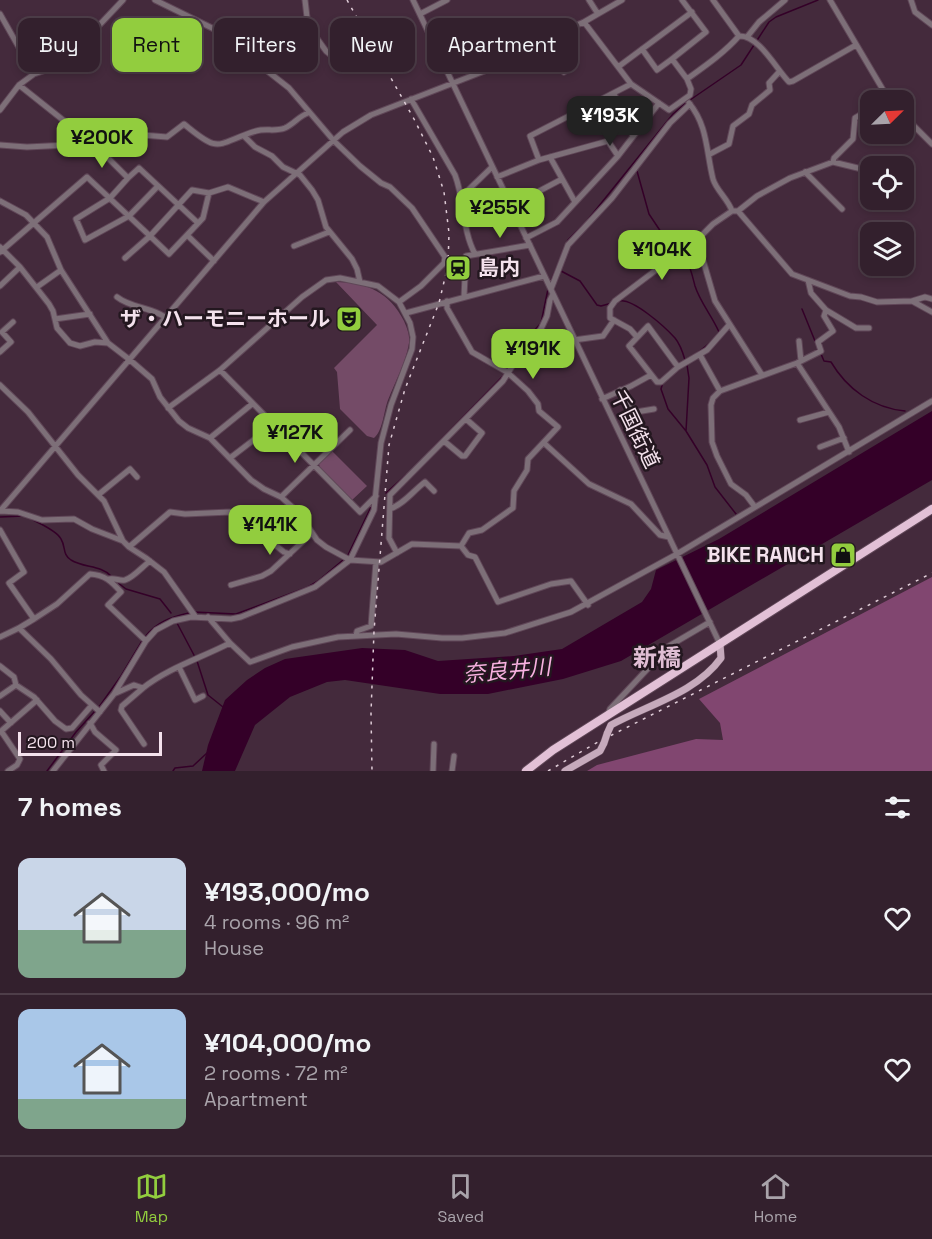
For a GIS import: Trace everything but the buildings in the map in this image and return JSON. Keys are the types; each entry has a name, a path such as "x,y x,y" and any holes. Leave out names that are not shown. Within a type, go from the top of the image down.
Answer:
{"highway":[{"path":"526,771 553,750 608,715 622,701 720,644 932,509"}],"main road":[{"path":"565,771 597,753 611,725 678,692 699,678 721,658 720,644"}],"street":[{"path":"0,110 19,85 34,74 52,68 70,56 123,0"},
{"path":"155,0 214,29 289,88 334,141 412,208 445,257 444,263 421,286 399,302"},
{"path":"305,0 308,26 330,54"},
{"name":"千国街道","path":"413,0 720,644"},
{"path":"420,15 439,2 447,0"},
{"path":"589,0 598,14"},
{"path":"578,24 622,0"},
{"path":"642,49 657,69 706,32 682,0"},
{"path":"713,0 739,36 747,37 756,43 789,82 856,45"},
{"path":"747,37 759,22 785,0"},
{"path":"830,0 881,90"},
{"path":"911,0 915,12 932,25"},
{"path":"618,68 692,12"},
{"path":"0,14 34,74"},
{"path":"584,22 631,84 669,110 687,102"},
{"path":"687,79 726,51 739,36"},
{"path":"398,553 389,538 390,495 503,381 521,352 541,329 547,316 550,289 568,245 612,198 687,102 691,93 687,79 672,59"},
{"path":"0,511 264,202 360,120 481,72"},
{"path":"710,154 729,144 733,126 749,114 756,101 768,93 769,83 779,72"},
{"path":"539,160 530,136 631,84"},
{"path":"19,85 98,147 128,178"},
{"path":"614,94 633,136"},
{"path":"411,99 455,176 461,197 468,242 475,254"},
{"path":"687,102 702,124 710,154 713,180 735,211 771,247 792,274 837,292 876,302 912,302 925,297 932,299"},
{"path":"526,238 557,222 618,156 659,103"},
{"path":"0,145 98,147 111,144 130,134 167,137 184,124 205,141 216,145 263,129 273,131 283,129 308,112"},
{"path":"833,162 834,158 853,139 855,118 860,115"},
{"path":"914,126 932,144"},
{"path":"244,136 255,147 300,176 318,200 329,232 352,259 360,282"},
{"path":"497,177 539,160 608,141 618,156"},
{"path":"550,157 575,202"},
{"path":"762,375 729,325 712,292 698,243 700,237 713,224 790,178 833,162 860,169"},
{"path":"461,197 492,167"},
{"path":"158,186 129,216 85,240 76,219 110,198 139,168 158,186 198,224"},
{"path":"805,172 842,209"},
{"path":"108,343 95,342 73,346 57,328 53,311 37,287 1,250 87,177 169,254 203,218 209,193"},
{"path":"511,206 562,179"},
{"path":"125,258 150,236 192,190 209,193 228,187 264,202"},
{"path":"0,201 16,208 47,237 61,270 108,343 152,379 168,408 188,429 210,438 251,480 281,497 298,512 312,533 326,548 350,560 381,562 417,543 461,546 468,555 475,557 498,602 551,584 571,581 588,605"},
{"path":"294,246 329,232"},
{"path":"187,235 214,261"},
{"path":"637,337 630,329 614,321 609,315 610,308 615,301 660,267 698,243"},
{"path":"464,297 466,256 530,245"},
{"path":"0,286 20,267"},
{"path":"37,287 61,270"},
{"path":"406,313 544,276"},
{"path":"114,694 144,639 162,626 194,613 208,617 241,617 308,591 321,584 350,560 374,510 381,443 387,417 413,343 413,332 399,302 378,286 340,278 326,280 219,370 168,408"},
{"path":"808,280 811,293 826,310 856,327 869,328"},
{"path":"117,297 132,306 156,312 165,317"},
{"path":"447,302 447,308 455,325 472,351 507,372 528,391 538,404 539,411 558,428 528,459 526,470 514,491 513,508 482,531 469,533 461,546"},
{"path":"912,302 932,312"},
{"path":"755,507 746,495 731,484 717,456 712,442 711,405 713,398 720,391 799,362 821,351 818,342 833,331 824,316 826,310"},
{"path":"55,319 90,314"},
{"path":"574,340 603,336 614,321"},
{"path":"0,352 11,342 2,332 13,322"},
{"path":"678,367 648,326 629,346 657,382 661,382 678,367 707,350 729,325"},
{"path":"799,341 799,362 839,426 849,452"},
{"path":"700,355 720,391"},
{"path":"219,370 360,512 376,496"},
{"path":"602,399 651,375"},
{"path":"0,385 28,412 78,475 98,495 108,508 123,541 129,548 164,572 194,613"},
{"path":"620,390 630,407 636,412 654,409"},
{"path":"208,617 247,661 252,662 292,646 338,637 396,634 442,638 505,633 524,628 588,605 678,555 932,401"},
{"path":"210,438 252,404"},
{"path":"800,420 829,412"},
{"path":"444,441 465,456 482,433 466,419"},
{"path":"281,497 350,430"},
{"path":"230,458 264,432"},
{"path":"820,447 844,438"},
{"path":"544,442 589,484 632,504 660,535 669,537"},
{"path":"98,495 130,469 137,477"},
{"path":"390,509 399,506 425,482 434,491"},
{"path":"0,511 18,512 42,520 74,519 123,541"},
{"path":"129,548 170,512 185,514 230,512 284,552 290,554"},
{"path":"0,530 24,572 9,583 34,619"},
{"path":"231,585 262,576 312,533"},
{"path":"0,637 20,628 57,604 90,574 123,580 129,578 150,561"},
{"path":"356,636 357,631 371,626 376,562"},
{"path":"112,579 121,592 108,605 144,639"},
{"path":"622,701 669,646 709,620"},
{"path":"20,628 96,709"},
{"path":"144,744 121,710 122,706 159,676 196,661 230,643"},
{"path":"0,666 14,676 16,685 37,700 55,721 66,729 72,728 114,694 134,685 143,688"},
{"path":"179,667 195,700 203,696"},
{"path":"0,696 16,685"},
{"path":"8,771 17,765 20,759 1,732 37,700"},
{"path":"53,771 90,723 96,709"},
{"path":"0,711 11,723"},
{"path":"90,723 95,732 116,750 101,765 104,771"},
{"path":"433,771 434,744"},
{"path":"452,771 454,756"}],"shaded area":[{"path":"336,282 358,284 385,296 398,311 408,332 409,343 405,357 379,431 374,438 367,436 340,409 337,372 334,368 377,325"},
{"path":"332,451 367,486 352,500 320,468 319,464"},
{"path":"932,577 932,771 587,771 597,765 696,739 723,740 720,723 699,699"}],"water":[{"name":"奈良井川","path":"932,411 932,480 621,661 563,679 488,694 440,694 345,680 327,682 290,697 255,725 235,771 202,771 208,745 225,700 247,680 265,668 285,659 362,648 405,650 438,661 514,656 562,649 642,602 651,589 656,570 719,539"}],"waterway":[{"path":"690,100 741,65 769,22 818,0"},
{"path":"551,281 568,240 586,222 673,114 686,103"},
{"path":"637,171 649,214 661,232 681,251"},
{"path":"684,254 697,292 718,334"},
{"path":"561,271 580,281 597,305 612,303"},
{"path":"430,451 503,376 517,350 541,323 548,289"},
{"path":"619,301 625,301 640,308 664,327 677,340 685,360"},
{"path":"802,309 815,341"},
{"path":"696,354 711,342"},
{"path":"821,354 824,361 831,362 845,381 862,396 882,406 905,411"},
{"path":"686,431 689,378 687,365"},
{"path":"663,382 661,389 668,409 686,431 707,465 715,487 736,514"},
{"path":"386,493 406,475"},
{"path":"348,555 371,507"},
{"path":"0,517 23,516"},
{"path":"33,520 59,536 66,555 71,560 102,570 111,576"},
{"path":"194,612 236,614 308,587 343,560"},
{"path":"117,582 126,589 160,599 171,613"},
{"path":"145,637 154,627 164,621 189,613"},
{"path":"177,623 195,657"},
{"path":"99,707 142,641"},
{"path":"197,661 208,695 223,707"},
{"path":"47,771 95,711"},
{"path":"173,771 175,768 193,766 207,753"}],"railway":[{"path":"347,0 433,157 444,192 449,233 448,265 439,303 405,389 389,445 374,631 371,713 372,771"},
{"path":"548,771 598,742 932,573"}],"place":[{"name":"島内","path":"458,268"},
{"name":"ザ・ハーモニーホール","path":"349,319"},
{"name":"BIKE RANCH","path":"843,555"}],"district":[{"name":"新橋","path":"657,658"}]}
